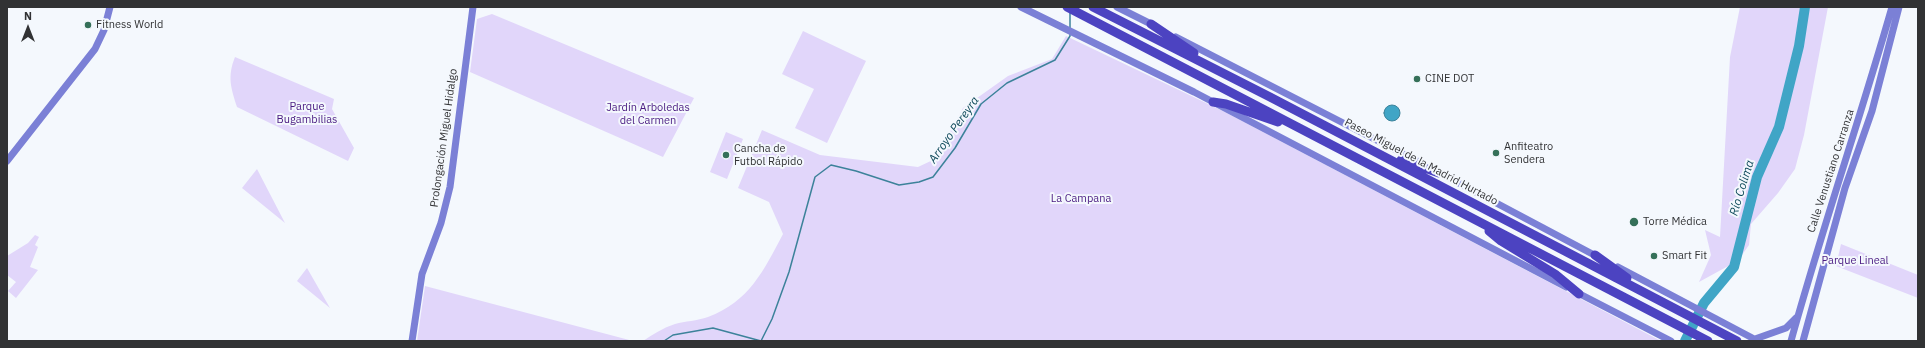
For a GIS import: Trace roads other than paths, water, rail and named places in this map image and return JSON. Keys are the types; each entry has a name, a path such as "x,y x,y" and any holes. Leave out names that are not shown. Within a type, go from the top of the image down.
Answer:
{"highway":[{"path":"1067,7 1708,341"},
{"name":"Paseo Miguel de la Madrid Hurtado","path":"1092,7 1236,79 1737,341"},
{"path":"1151,24 1236,79"},
{"path":"1213,102 1226,104 1270,120 1295,126"},
{"path":"1372,150 1439,173"},
{"path":"1472,217 1501,241 1555,274 1579,294"},
{"path":"1595,255 1654,298"}],"street":[{"path":"7,161 96,49 104,30 110,7"},
{"name":"Prolongación Miguel Hidalgo","path":"412,341 422,274 441,223 450,187 473,7"},
{"path":"1021,7 1213,102 1671,341"},
{"path":"1117,7 1439,173 1757,340 1786,328 1798,316"},
{"name":"Calle Venustiano Carranza","path":"1790,341 1841,170 1864,104 1892,7"},
{"name":"Calle Venustiano Carranza","path":"1803,341 1850,173 1872,110 1900,7"},
{"path":"1841,170 1850,173"},
{"path":"1738,330 1745,341"},
{"path":"1805,333 1808,341"}],"water":[{"path":"1392,105 1399,110 1400,113 1395,120 1392,121 1385,116 1384,113 1389,106"}],"waterway":[{"name":"Río Colima","path":"1685,341 1704,303 1734,267 1757,177 1779,127 1799,46 1805,7"},
{"name":"Arroyo Pereyra","path":"1070,13 1070,29"},
{"name":"Arroyo Pereyra","path":"761,341 772,319 789,272 815,177 831,165 856,171 899,185 919,182 933,177 955,148 981,104 1007,83 1055,60 1070,36 1070,33"},
{"name":"Arroyo Pereyra","path":"664,341 673,335 713,328 761,341"}],"place":[{"name":"Fitness World","path":"88,25"},
{"name":"CINE DOT","path":"1417,79"},
{"name":"Anfiteatro Sendera","path":"1496,153"},
{"name":"Cancha de Futbol Rápido","path":"726,155"},
{"name":"Torre Médica","path":"1634,222"},
{"name":"Smart Fit","path":"1654,256"}],"park label":[{"name":"Parque Bugambilias","path":"307,113"},
{"name":"Jardín Arboledas del Carmen","path":"648,114"},
{"name":"La Campana","path":"1081,199"},
{"name":"Parque Lineal","path":"1855,261"}]}
